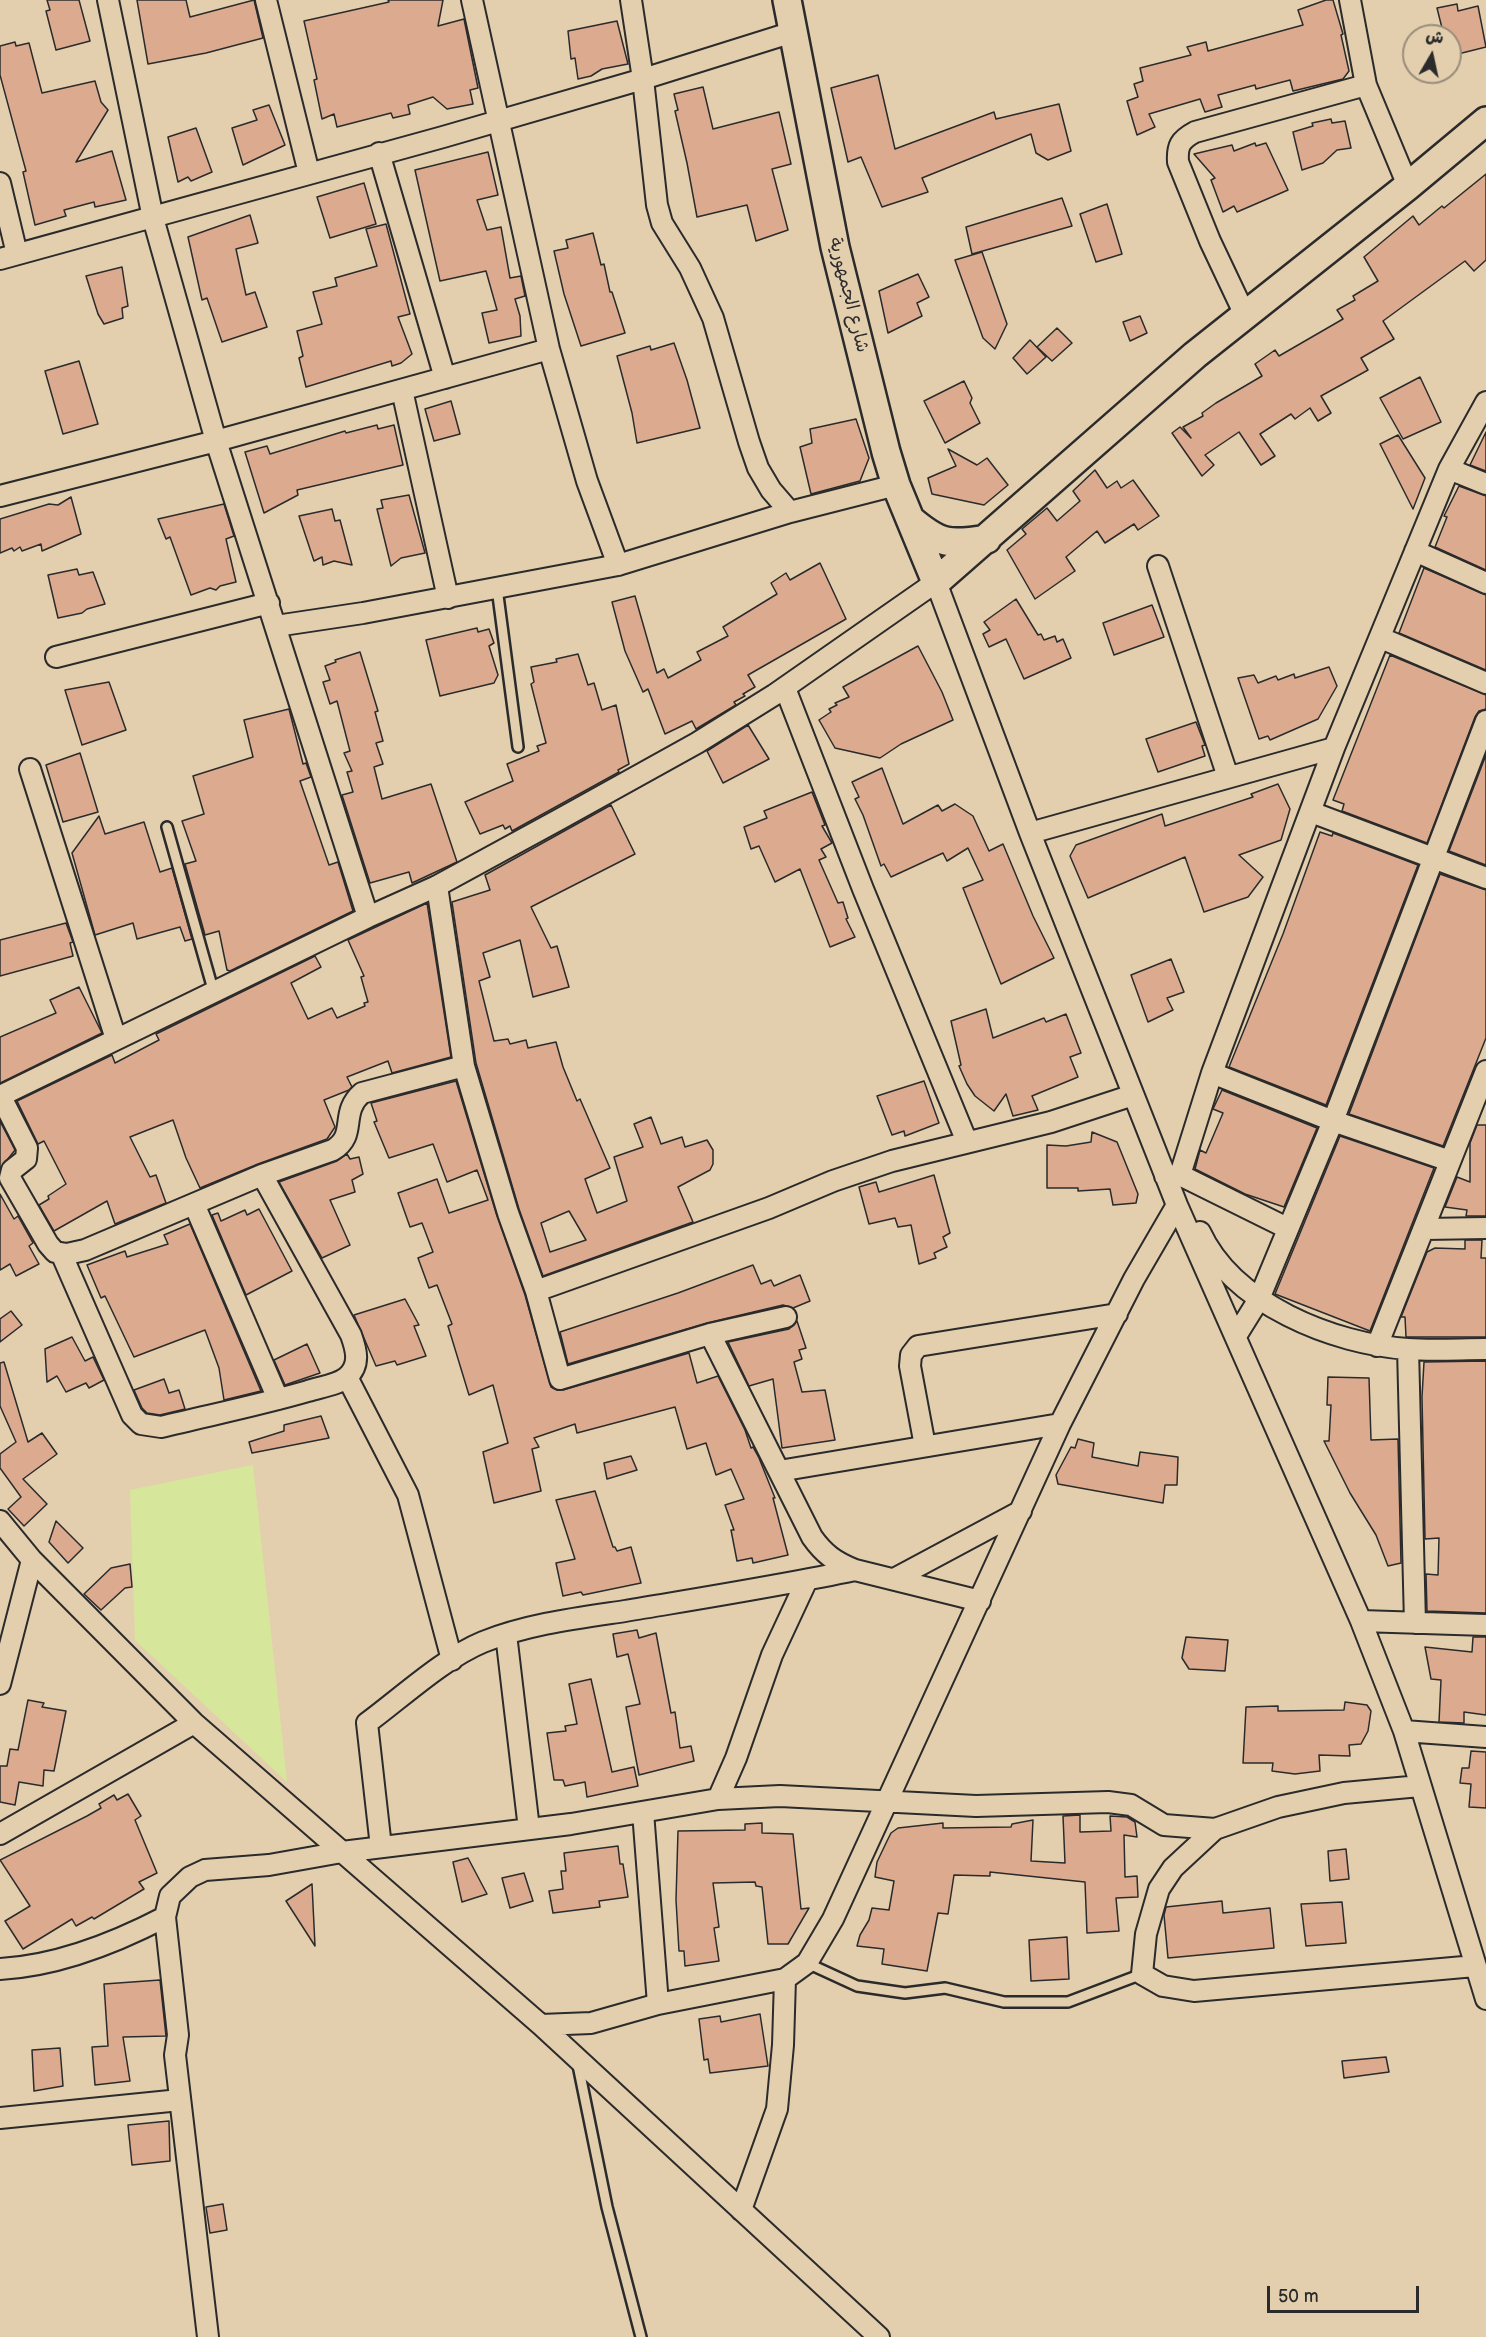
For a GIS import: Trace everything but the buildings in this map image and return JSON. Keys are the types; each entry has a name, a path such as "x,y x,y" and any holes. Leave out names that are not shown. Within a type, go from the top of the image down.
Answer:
{"main road":[{"name":"شارع الجمهورية","path":"788,0 835,247 896,485 936,582"},
{"path":"936,582 1128,413 1245,315 1486,122"},
{"path":"910,519 926,533 957,544 987,538"}],"street":[{"path":"108,0 153,218 216,441 368,916"},
{"path":"266,0 309,173"},
{"path":"472,0 549,349 587,481 618,565"},
{"path":"631,0 643,79 657,205 662,223 690,268 713,318 758,468 771,490 790,512"},
{"path":"1350,0 1366,86 1408,186"},
{"path":"0,183 9,257 643,79 793,32"},
{"path":"1245,315 1210,241 1178,162 1178,148 1182,139 1215,126 1366,86"},
{"path":"379,153 445,378"},
{"path":"0,496 216,441 549,349"},
{"path":"402,390 448,598"},
{"path":"1486,402 1449,469 1334,748 1173,1175 1177,1205 1361,1621 1404,1731 1486,1999"},
{"path":"1449,469 1486,484"},
{"path":"276,626 448,598 618,565 790,512 896,485"},
{"path":"1415,551 1486,583"},
{"path":"1158,566 1228,777"},
{"path":"464,1066 362,1094 354,1100 349,1110 347,1135 343,1144 333,1150 262,1175 85,1250 55,1252 48,1244 10,1178 12,1170 26,1160 27,1148 0,1096 368,916 437,886 697,743 785,688 936,582 1030,832 1133,1095 1206,1244 1230,1275 1259,1299 1291,1317 1334,1334 1377,1346 1408,1350 1486,1349"},
{"path":"56,657 269,603"},
{"path":"1381,638 1486,683"},
{"path":"785,688 863,889 968,1142"},
{"path":"1236,1336 1259,1299 1333,1121 1486,721"},
{"path":"1030,832 1334,748"},
{"path":"30,769 116,1039"},
{"path":"1311,812 1486,878"},
{"path":"437,886 464,1066 508,1213 536,1291 560,1379 710,1334 786,1317"},
{"path":"1377,1346 1450,1161 1478,1114 1486,1071"},
{"path":"1212,1073 1333,1121 1450,1161"},
{"path":"536,1291 769,1208 833,1181 892,1161 1000,1136 1133,1095"},
{"path":"61,1253 132,1415 141,1424 161,1427 335,1383 347,1377 356,1364 357,1352 351,1335 262,1175"},
{"path":"1173,1175 1287,1228"},
{"path":"194,1204 278,1399"},
{"path":"541,2025 591,2023 658,2004 785,1979 807,1963 833,1919 1060,1424 1134,1279 1177,1205"},
{"path":"1425,1229 1486,1228"},
{"path":"924,1446 910,1366 910,1355 918,1346 1117,1314"},
{"path":"710,1334 812,1537 822,1552 836,1562 855,1570 980,1601"},
{"path":"1408,1350 1415,1623"},
{"path":"347,1377 408,1495 452,1660"},
{"path":"779,1471 1060,1424"},
{"path":"894,1580 1021,1511"},
{"path":"0,1521 32,1560 194,1723 541,2025 879,2337"},
{"path":"0,1684 32,1560"},
{"path":"381,1847 368,1723 452,1660 481,1643 506,1634 555,1622 855,1570"},
{"path":"718,1799 736,1758 772,1655 807,1580"},
{"path":"1361,1621 1486,1625"},
{"path":"506,1634 529,1829"},
{"path":"0,1834 194,1723"},
{"path":"1404,1731 1486,1737"},
{"path":"1420,1786 1344,1793 1278,1807 1215,1829 1173,1868 1159,1889 1146,1934 1142,1974 1164,1986 1194,1991 1475,1966"},
{"path":"208,2337 175,2055 178,2034 165,1917 170,1896 190,1877 205,1870 269,1864 342,1852 571,1824 718,1799 780,1796 976,1806 1108,1802 1131,1804 1164,1825 1215,1829"},
{"path":"643,1812 658,2004"},
{"path":"0,1969 46,1961 91,1949 128,1936 165,1917"},
{"path":"741,2210 777,2109 783,2044 785,1979"},
{"path":"0,2118 180,2100"}],"lane":[{"path":"496,588 519,747"},
{"path":"167,827 214,993"},
{"path":"807,1963 857,1986 905,1993 945,1988 1004,2002 1068,2002 1142,1974"},
{"path":"576,2058 607,2207 641,2337"}],"green space":[{"path":"253,1465 287,1782 135,1640 130,1490"}]}
